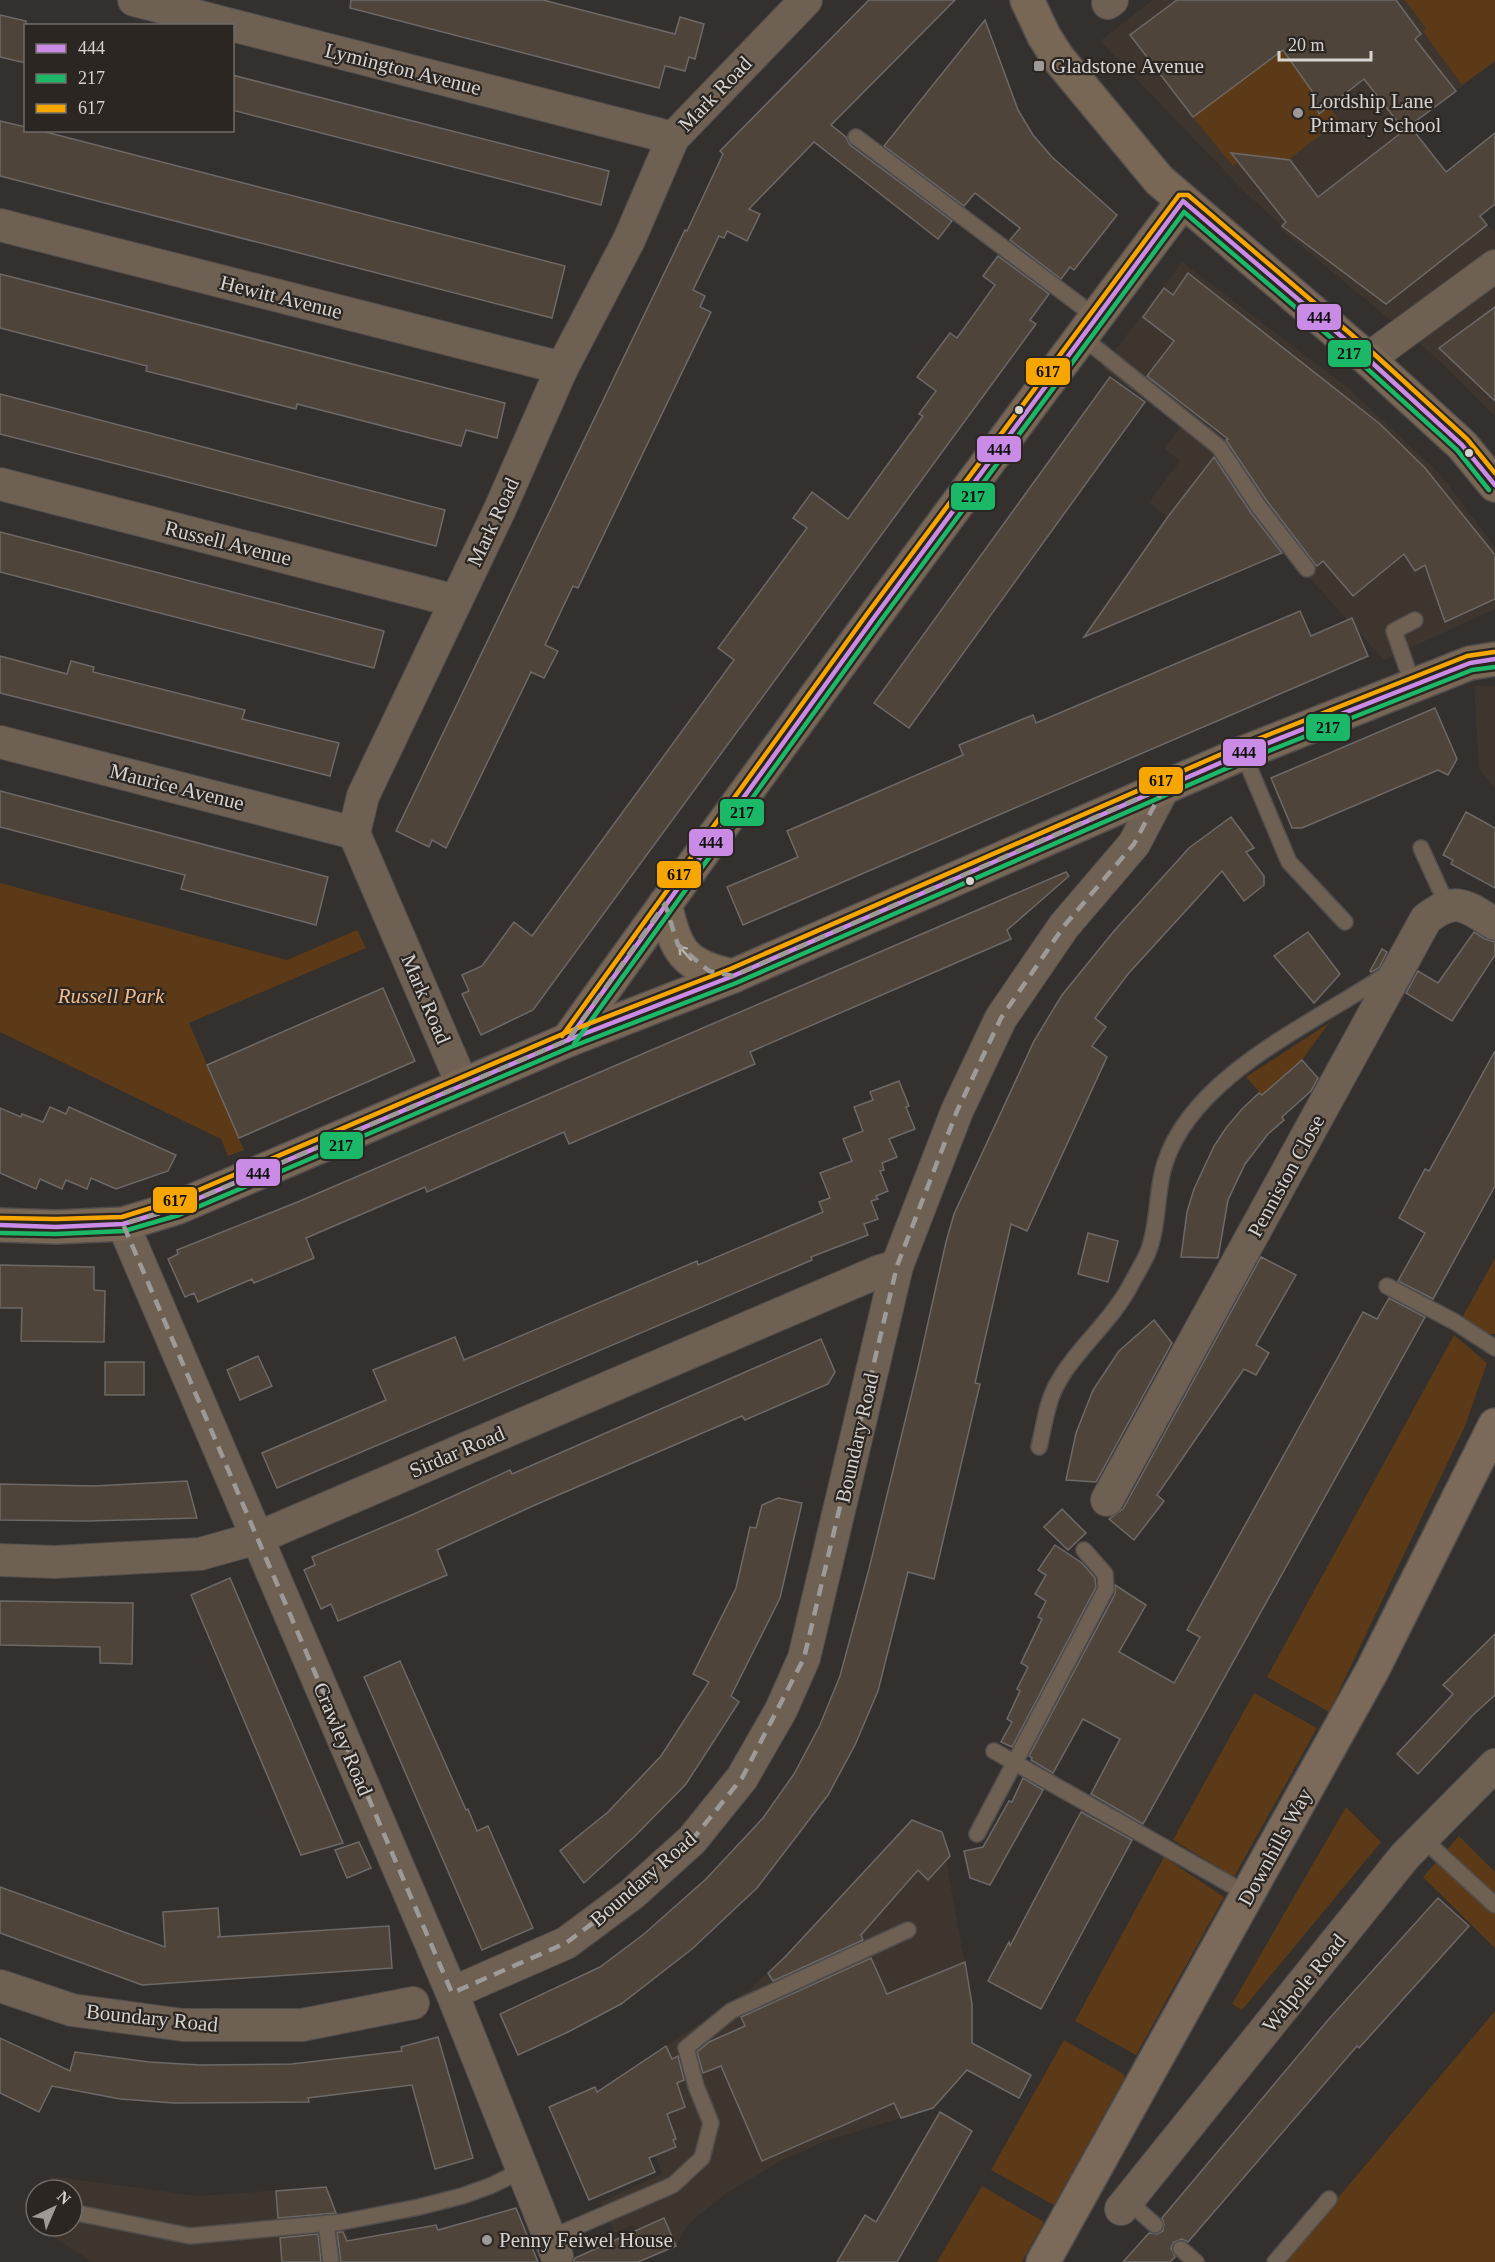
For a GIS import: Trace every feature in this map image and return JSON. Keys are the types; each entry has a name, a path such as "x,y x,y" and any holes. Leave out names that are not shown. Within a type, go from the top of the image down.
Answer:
{"main road":[{"path":"1028,0 1044,36 1058,58 1159,180 1368,359 1462,445 1495,485"},
{"path":"568,1040 665,904 1183,201"},
{"path":"0,1225 56,1227 123,1224 176,1208 568,1040 733,976 1243,753 1470,663 1495,658"},
{"path":"665,904 673,936 686,955 699,967 733,976"},
{"name":"Downhills Way","path":"1043,2262 1372,1669 1495,1425"}],"street":[{"name":"Lymington Avenue","path":"134,0 228,24"},
{"name":"Mark Road","path":"463,1086 354,833 363,796 500,509 562,368 629,240 673,138 806,0"},
{"name":"Lymington Avenue","path":"234,26 673,138"},
{"name":"Hewitt Avenue","path":"0,225 562,368"},
{"path":"1368,359 1495,266"},
{"name":"Russell Avenue","path":"0,484 456,601"},
{"name":"Maurice Avenue","path":"0,742 354,833"},
{"name":"Boundary Road","path":"452,1994 566,1943 623,1901 692,1840 742,1778 781,1710 804,1658 897,1266 957,1111 1001,1018 1064,926 1134,844 1164,787"},
{"path":"1447,905 1458,905 1495,924"},
{"name":"Penniston Close","path":"1107,1500 1426,919 1447,905"},
{"name":"Crawley Road","path":"123,1224 452,1994 554,2247"},
{"name":"Sirdar Road","path":"0,1560 55,1562 200,1554 257,1538 897,1266"},
{"name":"Walpole Road","path":"1125,2205 1225,2060 1422,1838 1495,1765"},
{"name":"Boundary Road","path":"0,1986 72,2010 183,2025 302,2025 413,2003"}],"lane":[{"path":"856,137 1088,327 1219,447 1259,507 1307,569"},
{"path":"1413,685 1394,631 1415,620"},
{"path":"1243,753 1289,862 1345,922"},
{"path":"1421,848 1447,905"},
{"path":"1039,1448 1050,1401 1056,1387 1064,1373 1121,1301 1149,1251 1165,1163 1177,1137 1191,1116 1239,1068 1402,963"},
{"path":"1388,1286 1455,1322 1495,1348"},
{"path":"977,1834 1106,1589 1104,1574 1084,1550"},
{"path":"994,1751 1249,1894"},
{"path":"1422,1838 1495,1905"},
{"path":"554,2247 673,2185 702,2158 711,2123 696,2086 686,2048 731,2011 908,1930"},
{"path":"84,2214 190,2236 342,2222 462,2196 523,2170"},
{"path":"1275,2262 1329,2199"},
{"path":"1125,2205 1155,2225"},
{"path":"326,2223 331,2262"},
{"path":"1181,2249 1196,2262"}],"highlighted area":[{"path":"1164,787 1134,844 1064,926 1001,1018 957,1111 897,1266 804,1658 742,1778 692,1840 632,1894 566,1943 452,1993 123,1224 176,1208 568,1040 665,904 678,945 709,971 733,976"}],"shaded area":[{"name":"Lordship Lane Primary School","path":"1153,0 1495,0 1495,61 1410,126 1487,225 1495,232 1495,416 1433,355 1279,228 1281,225 1246,193 1100,41"},
{"path":"1182,262 1347,387 1439,473 1495,547 1495,609 1384,660 1285,551 1084,637 1167,518 1149,502 1180,461 1164,448 1181,427 1102,368"},
{"path":"1474,686 1495,686 1495,788 1479,768"},
{"path":"912,1820 942,1832 972,2004 972,2039 933,2105 920,2112 826,2141 782,2160 727,2193 696,2217 685,2229 676,2246 647,2258 633,2225 614,2233 601,2202 662,2174 625,2074 746,1992 785,1957"},
{"path":"84,2181 198,2196 326,2187 349,2240 436,2225 452,2262 93,2262 54,2238 84,2238"}],"green space":[{"path":"1405,0 1495,0 1495,61 1462,85 1423,31 1426,28"},
{"path":"1283,50 1312,91 1317,107 1329,106 1339,121 1280,166 1265,157 1246,155 1233,166 1193,117"},
{"name":"Russell Park","path":"0,883 287,960 357,930 366,948 189,1023 244,1150 228,1156 221,1139 0,1032"},
{"path":"1329,1023 1302,1060 1262,1095 1246,1077"},
{"path":"1495,1258 1495,1334 1487,1334 1462,1318"},
{"path":"1454,1335 1487,1363 1465,1426 1329,1712 1267,1677"},
{"path":"1254,1693 1317,1728 1234,1877 1173,1840"},
{"path":"1346,1807 1381,1842 1242,2010 1232,2004"},
{"path":"1459,1836 1495,1872 1495,1948 1423,1877"},
{"path":"1164,1857 1224,1897 1136,2055 1075,2021"},
{"path":"1495,2011 1495,2262 1284,2262"},
{"path":"1064,2040 1122,2073 1125,2077 1054,2205 991,2170"},
{"path":"982,2186 1044,2222 1022,2262 937,2262"}],"building":[{"path":"351,0 543,0 675,34 680,17 704,24 695,59 689,57 685,71 665,66 659,88 350,8"},
{"path":"869,0 955,0 831,125 846,137 850,145 952,221 938,239 814,142 749,209 760,214 747,241 727,231 724,238 719,236 693,290 705,296 700,307 711,312 578,588 573,586 545,645 558,651 544,678 531,672 446,848 432,840 429,847 396,831 685,230 687,231 723,154 720,151"},
{"path":"1177,0 1396,0 1421,34 1415,39 1456,91 1404,130 1364,79 1319,114 1312,91 1283,50 1193,117 1130,35"},
{"path":"0,15 26,21 24,24 24,63 0,57"},
{"path":"985,20 1018,110 1033,135 1052,157 1117,215 1074,270 1070,267 1061,279 1010,240 1020,228 975,193 964,206 884,146"},
{"path":"234,76 609,171 601,205 234,111"},
{"path":"0,121 24,127 24,132 46,132 565,266 552,318 0,176"},
{"path":"1410,126 1446,172 1495,133 1495,204 1480,216 1487,225 1386,304 1282,226 1286,222 1231,153 1290,160 1318,197"},
{"path":"998,256 1049,294 1030,320 1036,324 533,1010 481,1035 462,994 469,991 462,975 482,966 514,922 532,936 734,660 718,648 807,528 793,518 812,492 848,519 923,416 919,414 936,391 917,377 950,333 957,338 995,285 983,276"},
{"path":"1188,273 1380,424 1425,468 1495,555 1495,599 1445,622 1425,565 1415,571 1404,554 1353,596 1323,561 1317,566 1315,564 1267,501 1226,440 1228,439 1147,376 1174,341 1143,317 1164,288 1173,295"},
{"path":"0,274 505,403 497,438 466,430 461,446 297,404 296,409 146,371 147,366 0,328"},
{"path":"1495,307 1495,401 1439,348"},
{"path":"1110,377 1145,402 909,728 874,703"},
{"path":"0,394 445,510 436,546 0,434"},
{"path":"1214,457 1251,513 1282,553 1084,637 1167,518"},
{"path":"0,532 384,631 374,668 0,572"},
{"path":"1300,611 1311,636 1352,618 1368,656 743,925 727,887 798,857 787,831 963,755 959,745 1033,715 1036,723"},
{"path":"0,656 67,674 71,661 94,667 93,672 245,710 242,719 339,743 330,776 0,693"},
{"path":"1435,708 1457,759 1448,775 1438,770 1302,828 1292,828 1271,778"},
{"path":"0,791 328,877 316,925 181,889 185,875 0,827"},
{"path":"1466,812 1495,828 1495,888 1451,864 1453,860 1443,855"},
{"path":"1231,817 1254,848 1246,852 1264,876 1264,885 1244,901 1222,871 1128,974 1095,1018 1106,1027 1092,1046 1107,1057 1027,1231 1011,1224 975,1383 980,1384 934,1579 908,1572 878,1691 855,1745 828,1795 757,1888 692,1949 621,2004 518,2055 500,2014 600,1967 644,1934 706,1879 763,1818 794,1774 820,1725 840,1676 869,1569 954,1214 1034,1041 1062,995 1114,931 1189,848"},
{"path":"1066,872 1069,876 1007,930 1011,939 750,1052 755,1064 569,1144 564,1132 427,1192 425,1187 306,1238 314,1258 254,1283 252,1279 198,1302 194,1293 185,1297 168,1259 178,1254 177,1250 300,1201"},
{"path":"1308,932 1340,974 1314,1003 1274,956"},
{"path":"1474,932 1495,942 1495,955 1452,1021 1406,993 1418,971 1438,983"},
{"path":"1382,949 1387,952 1379,968 1371,972 1370,971"},
{"path":"383,988 415,1061 239,1138 207,1065"},
{"path":"1495,1051 1495,1186 1433,1299 1398,1281 1425,1233 1399,1218 1425,1169 1429,1171"},
{"path":"1302,1060 1318,1078 1311,1091 1282,1117 1284,1120 1268,1134 1245,1164 1228,1200 1218,1258 1181,1257 1187,1212 1194,1189 1214,1146 1242,1109 1259,1093 1262,1095"},
{"path":"899,1081 915,1129 889,1139 897,1157 882,1163 884,1170 880,1171 888,1191 876,1196 878,1199 871,1201 878,1219 864,1224 868,1235 811,1257 812,1260 277,1488 262,1453 386,1400 373,1370 455,1337 464,1360 697,1261 698,1265 823,1212 819,1202 830,1198 820,1173 852,1161 843,1139 863,1131 854,1107 873,1100 870,1092"},
{"path":"50,1107 66,1114 69,1107 176,1155 168,1171 116,1189 91,1178 87,1189 66,1180 62,1189 40,1179 36,1189 0,1173 0,1108 21,1117 22,1114 43,1122"},
{"path":"1088,1233 1118,1241 1108,1282 1078,1274"},
{"path":"1261,1257 1296,1275 1256,1345 1269,1353 1256,1375 1244,1369 1157,1495 1164,1501 1134,1540 1109,1519 1123,1509"},
{"path":"0,1265 94,1267 94,1290 105,1291 104,1342 21,1341 22,1308 0,1308"},
{"path":"1389,1298 1425,1317 1143,1824 1091,1794 1120,1739 1083,1719 1053,1773 1031,1760 1029,1756 1115,1594 1115,1585 1146,1605 1119,1652 1174,1683 1200,1637 1187,1630 1363,1312 1377,1319"},
{"path":"1154,1320 1172,1343 1096,1482 1066,1480 1076,1433 1093,1390 1119,1351"},
{"path":"821,1339 835,1372 828,1384 745,1420 742,1416 437,1550 447,1575 338,1621 331,1604 321,1609 304,1570 315,1565 312,1557 510,1470 512,1474"},
{"path":"258,1356 272,1386 240,1400 227,1370"},
{"path":"105,1362 144,1362 144,1395 105,1395"},
{"path":"187,1481 197,1518 87,1521 0,1520 0,1484 94,1486"},
{"path":"778,1498 802,1503 780,1598 731,1696 739,1702 686,1784 634,1837 584,1883 560,1851 608,1812 661,1756 709,1682 693,1674 736,1588 750,1527 756,1528 762,1505"},
{"path":"1062,1509 1086,1533 1068,1550 1044,1527"},
{"path":"1055,1545 1082,1563 1095,1578 1096,1587 1012,1747 1001,1742 1012,1722 1007,1719 1020,1691 1017,1689 1028,1667 1021,1663 1042,1619 1038,1617 1046,1601 1035,1594 1046,1575 1038,1570"},
{"path":"230,1578 343,1843 301,1855 191,1595"},
{"path":"0,1601 133,1603 132,1664 100,1663 100,1647 0,1645"},
{"path":"1495,1634 1495,1695 1418,1774 1397,1754 1453,1694 1443,1685"},
{"path":"400,1661 466,1810 468,1809 477,1831 488,1826 533,1928 482,1950 364,1677"},
{"path":"1023,1778 1043,1790 990,1885 970,1878 964,1851 983,1847 1009,1801 1012,1802"},
{"path":"1081,1812 1132,1840 1041,2009 988,1981 1009,1942 1010,1946"},
{"path":"912,1820 942,1832 950,1856 928,1880 918,1870 861,1935 863,1940 773,1981 768,1973"},
{"path":"359,1842 371,1868 347,1878 335,1850"},
{"path":"0,1887 165,1947 163,1912 218,1908 220,1936 217,1937 389,1926 392,1968 142,1985 0,1933"},
{"path":"1438,1898 1469,1926 1359,2048 1357,2046 1188,2242 1182,2239 1174,2242 1171,2248 1175,2257 1170,2262 1123,2262 1149,2233 1157,2234 1163,2231 1162,2218 1328,2020"},
{"path":"871,1958 887,1994 965,1962 972,2004 972,2043 1031,2075 1019,2098 967,2070 933,2108 901,2118 894,2103 762,2161 721,2066 703,2073 697,2052 709,2042 745,2026 741,2017"},
{"path":"438,2037 473,2158 435,2169 412,2085 308,2098 309,2102 174,2103 120,2099 52,2086 39,2112 0,2093 0,2038 70,2071 75,2052 149,2062 200,2065 292,2064 402,2051 401,2047"},
{"path":"666,2046 672,2059 678,2056 684,2080 677,2083 685,2107 667,2114 676,2139 673,2140 676,2147 649,2158 655,2172 589,2200 549,2107 595,2087 597,2092"},
{"path":"940,2112 972,2131 897,2262 837,2262 865,2215 876,2222"},
{"path":"326,2187 336,2213 278,2218 276,2191"},
{"path":"516,2208 538,2262 341,2262 337,2232 343,2232 347,2241 436,2225 438,2230"},
{"path":"664,2218 676,2246 638,2262 573,2262 575,2258"},
{"path":"318,2234 321,2262 282,2262 280,2238"}],"transit line":[{"name":"617","path":"562,1036 867,614 1179,195 1188,195 1373,353 1467,439 1495,473"},
{"name":"444","path":"568,1040 873,619 1183,201 1368,359 1462,445 1495,485"},
{"name":"217","path":"574,1044 879,623 1184,212 1363,365 1457,450 1489,490"},
{"name":"617","path":"0,1218 122,1217 173,1201 565,1033 730,969 1240,746 1467,656 1494,652"},
{"name":"444","path":"0,1225 56,1227 123,1224 176,1208 568,1040 733,976 1243,753 1470,663 1495,659"},
{"name":"217","path":"0,1233 56,1234 124,1231 179,1215 571,1047 736,983 1246,760 1472,670 1495,667"}],"place":[{"name":"Gladstone Avenue","path":"1039,66"},
{"name":"Lordship Lane Primary School","path":"1298,113"},
{"name":"Penny Feiwel House","path":"487,2240"}]}
